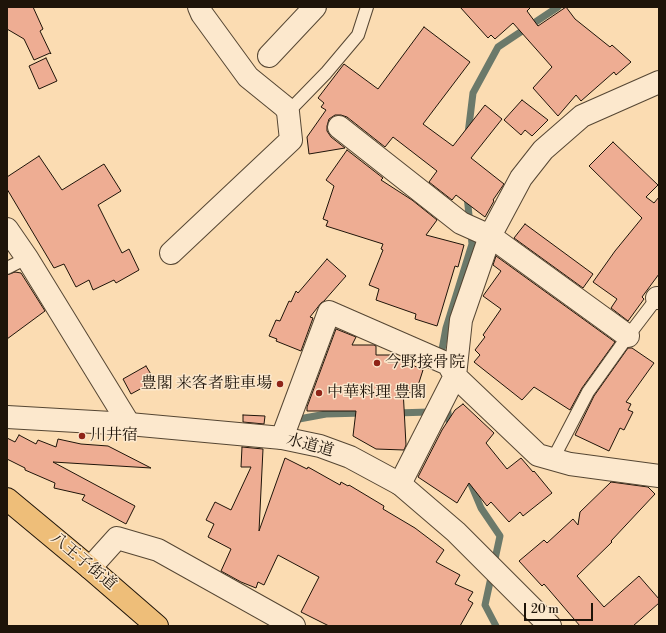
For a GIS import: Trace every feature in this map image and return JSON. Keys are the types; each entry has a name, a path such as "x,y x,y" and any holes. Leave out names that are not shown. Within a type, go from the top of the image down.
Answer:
{"highway":[{"name":"八王子街道","path":"7,499 157,626"}],"street":[{"path":"171,253 291,140 288,112 285,107 248,77 202,14 199,7"},
{"path":"269,56 315,7"},
{"path":"400,484 455,376 461,320 490,236 521,178 542,150 582,116 659,82"},
{"path":"339,127 461,223 490,236 628,336"},
{"path":"7,228 27,258 128,424"},
{"path":"282,438 329,312 448,364 455,376 538,455 570,464 659,476"},
{"name":"水道道","path":"7,417 128,424 282,438 320,446 350,457 400,484 456,532 550,626"},
{"path":"90,568 117,538 158,550 294,626"}],"lane":[{"path":"288,112 326,73 358,34 367,7"},
{"path":"7,268 27,258"},
{"path":"554,459 588,392 628,336 658,298"}],"building":[{"path":"7,7 33,7 43,29 40,31 51,54 50,53 34,60 24,39 7,29"},
{"path":"460,7 531,7 527,11 538,26 566,7 575,19 610,47 612,45 631,62 616,75 614,72 581,101 576,95 558,116 533,88 552,67 513,23 495,39 491,35 488,38"},
{"path":"424,27 470,62 423,124 453,146 485,105 502,119 471,158 504,184 493,200 494,201 485,217 456,195 452,200 429,182 437,171 393,137 385,147 347,117 335,115 329,119 327,126 327,131 331,137 345,148 309,154 307,137 326,110 321,107 324,103 318,98 344,64 378,89"},
{"path":"46,58 57,81 39,89 29,66"},
{"path":"522,100 548,120 532,136 525,130 521,135 504,120"},
{"path":"613,142 658,185 646,197 654,203 659,197 659,274 642,297 644,299 628,321 611,308 617,299 593,282 615,251 642,218 589,166"},
{"path":"347,150 383,178 381,180 412,200 437,220 426,235 464,245 458,267 455,266 437,326 415,319 416,314 376,300 379,289 369,285 383,250 381,249 383,244 326,226 328,221 323,219 334,186 326,180"},
{"path":"39,156 62,190 104,164 121,191 98,205 122,253 129,249 139,270 116,283 114,280 93,290 89,280 76,287 64,264 54,268 7,189 7,177"},
{"path":"525,224 593,274 583,288 514,238"},
{"path":"496,256 615,342 582,388 570,410 534,387 522,400 474,362 480,355 475,350 485,337 483,335 501,309 483,296 501,271 493,265"},
{"path":"327,259 346,276 310,317 313,318 301,351 276,341 277,339 269,336 276,320 280,321 289,301 291,302 296,291 298,293"},
{"path":"15,272 21,273 45,311 7,339 7,275"},
{"path":"336,329 356,337 352,345 374,345 376,346 376,355 391,355 423,370 415,395 403,389 406,445 404,450 376,449 353,436 356,411 307,411 307,407"},
{"path":"628,348 632,348 654,363 626,402 631,404 628,410 633,412 624,430 620,428 609,451 575,435 594,396"},
{"path":"146,366 155,381 131,394 123,379"},
{"path":"463,404 494,433 486,443 507,469 521,458 552,493 523,516 520,512 509,522 491,502 487,506 469,483 457,503 418,477 442,430 455,410"},
{"path":"243,415 265,416 264,424 243,422"},
{"path":"19,435 36,444 38,440 56,447 58,439 81,444 108,446 151,468 53,462 135,506 126,524 82,500 85,495 54,488 55,483 25,470 25,468 7,459 7,438 15,442"},
{"path":"242,447 263,449 259,531 285,458 307,469 308,467 340,485 341,482 348,486 349,485 384,506 383,509 415,528 444,550 436,562 460,575 455,584 473,592 468,600 473,603 460,626 329,626 301,612 319,577 278,555 264,585 258,582 256,588 221,571 231,549 208,537 214,524 206,520 215,502 231,510 251,467 241,467"},
{"path":"611,482 648,487 655,494 611,541 612,542 577,576 604,607 639,576 659,599 659,603 633,626 580,626 544,584 542,586 519,561 544,540 547,543 573,519 578,525 580,512"}],"waterway":[{"path":"468,134 473,93 498,47 558,7"},
{"path":"442,359 441,355 446,328 472,244 467,196"},
{"path":"447,405 449,421"},
{"path":"396,413 429,412 433,414"},
{"path":"299,419 326,414 364,413"},
{"path":"468,477 481,508 500,536 485,605 496,626"}],"place":[{"name":"今野接骨院","path":"377,363"},
{"name":"豊閣 来客者駐車場","path":"280,384"},
{"name":"中華料理 豊閣","path":"319,393"},
{"name":"川井宿","path":"82,436"}]}
